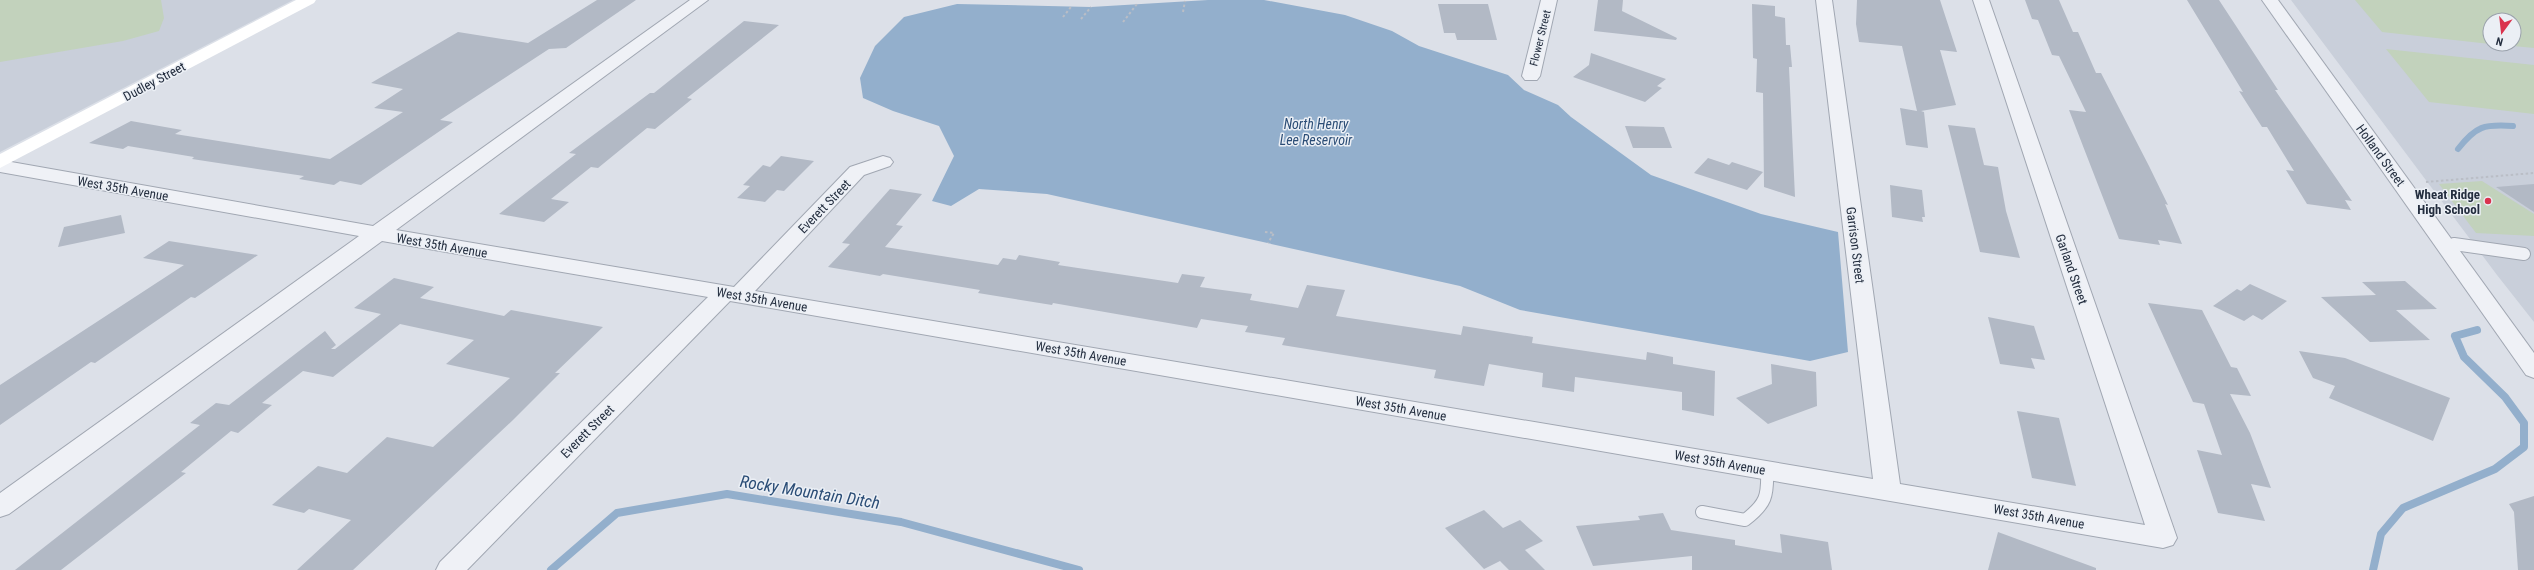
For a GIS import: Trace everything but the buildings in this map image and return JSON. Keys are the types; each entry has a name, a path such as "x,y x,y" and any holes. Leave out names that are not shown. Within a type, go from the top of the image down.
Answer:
{"street":[{"name":"Dudley Street","path":"0,162 308,0"},
{"path":"0,508 380,234 700,0"},
{"name":"Flower Street","path":"1531,76 1549,0"},
{"name":"Garrison Street","path":"1824,0 1888,490"},
{"name":"Garland Street","path":"1981,0 2163,538"},
{"name":"Holland Street","path":"2270,0 2534,370"},
{"name":"Everett Street","path":"450,570 857,172 883,162"},
{"name":"West 35th Avenue","path":"0,166 380,234 2163,538"}],"lane":[{"path":"2444,243 2524,254"},
{"path":"1702,512 1745,520 1762,508 1768,496 1767,470"}],"path":[{"path":"1183,12 1185,1"},
{"path":"1123,22 1137,4"},
{"path":"1063,16 1071,7"},
{"path":"1081,19 1091,7"},
{"path":"2420,183 2534,173"},
{"path":"1265,232 1274,233 1268,244"}],"shaded area":[{"path":"0,0 293,0 0,152"},
{"name":"Wheat Ridge High School","path":"2291,0 2534,0 2534,322 2497,275"}],"green space":[{"path":"0,0 161,0 164,18 159,31 123,41 0,62"},
{"path":"2355,0 2534,0 2534,48 2522,47 2522,12 2482,12 2482,43 2382,32"},
{"path":"2386,49 2534,65 2534,114 2429,102"},
{"path":"2482,181 2534,214 2534,236 2476,233 2439,184"}],"water":[{"name":"North Henry Lee Reservoir","path":"1208,0 1264,0 1345,15 1392,31 1419,46 1508,75 1524,90 1558,105 1571,117 1651,175 1761,214 1838,232 1848,352 1810,361 1520,310 1460,286 1047,194 979,189 951,206 932,201 954,156 939,126 893,111 863,98 860,78 875,46 904,17 957,4 1091,7"}],"waterway":[{"path":"2458,149 2470,135 2481,128 2488,126 2513,126"},
{"name":"Rocky Mountain Ditch","path":"2373,570 2381,534 2403,508 2495,469 2524,447 2524,423 2505,397 2464,357 2455,336 2477,330"},
{"name":"Rocky Mountain Ditch","path":"551,570 617,513 727,494 901,522 1079,570"}],"place":[{"name":"Wheat Ridge High School","path":"2488,201"}]}
